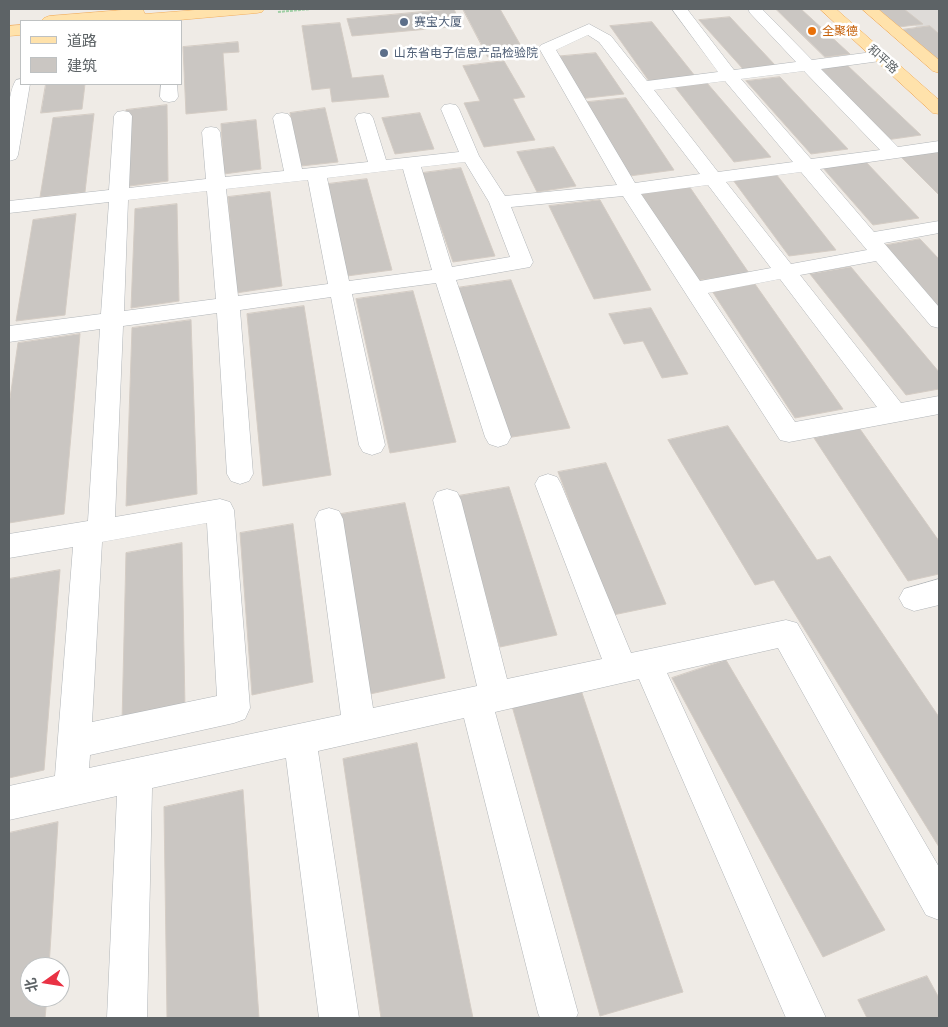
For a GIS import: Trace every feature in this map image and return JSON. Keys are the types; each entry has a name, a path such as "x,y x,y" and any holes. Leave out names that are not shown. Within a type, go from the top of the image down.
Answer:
{"main road":[{"path":"60,20 184,9"},
{"path":"130,20 257,9"},
{"name":"和平路","path":"827,9 939,109"},
{"name":"和平路","path":"870,9 939,68"}],"street":[{"path":"679,9 730,76 939,321"},
{"path":"755,10 893,153"},
{"path":"895,413 605,40 589,29 547,48 629,190 790,433 895,413 939,404"},
{"path":"641,86 880,56"},
{"path":"9,155 22,85"},
{"path":"9,334 444,275 522,262 499,202 470,156 450,109"},
{"path":"71,789 113,319 123,116"},
{"path":"282,118 294,175"},
{"path":"364,118 379,166"},
{"path":"211,132 228,304 240,474"},
{"path":"499,202 629,190 939,147"},
{"path":"9,207 470,156"},
{"path":"410,162 444,275 498,437"},
{"path":"316,173 372,445"},
{"path":"695,289 785,273 939,227"},
{"path":"548,484 806,1018"},
{"path":"447,500 485,698 558,1012"},
{"path":"9,546 220,510 234,708 74,742"},
{"path":"329,519 359,726"},
{"path":"9,803 786,633 939,902"},
{"path":"300,740 339,1018"},
{"path":"127,1018 135,776"}],"shaded area":[{"path":"894,9 939,9 939,45"}],"building":[{"name":"赛宝大厦","path":"454,9 461,26 352,36 347,19"},
{"path":"463,9 500,9 525,53 488,57"},
{"name":"全聚德","path":"776,9 801,9 850,54 825,57"},
{"path":"878,9 904,9 923,24 899,27"},
{"path":"730,17 775,65 743,69 699,20"},
{"path":"652,22 695,76 649,81 610,26"},
{"path":"340,23 352,78 383,75 389,97 332,102 330,88 312,90 302,26"},
{"path":"930,26 939,34 939,62 900,30"},
{"path":"238,42 239,52 223,53 227,110 186,114 183,47"},
{"path":"596,53 624,94 578,99 552,57"},
{"path":"504,61 525,97 513,99 535,140 484,147 464,103 480,101 463,66"},
{"path":"847,65 921,135 886,140 815,69"},
{"path":"780,77 848,149 811,154 746,81"},
{"path":"707,83 771,157 734,162 675,87"},
{"path":"46,85 85,85 82,109 41,113"},
{"path":"626,98 674,170 622,177 578,103"},
{"path":"167,105 168,181 122,187 126,110"},
{"path":"325,108 338,162 301,166 290,113"},
{"path":"420,113 434,149 395,154 382,118"},
{"path":"94,114 85,192 40,197 53,118"},
{"path":"256,120 261,169 224,174 221,124"},
{"path":"554,147 576,186 537,192 517,152"},
{"path":"939,152 939,195 901,157"},
{"path":"866,162 919,218 873,225 823,168"},
{"path":"461,168 495,256 453,262 422,173"},
{"path":"776,174 836,250 789,256 733,180"},
{"path":"367,179 392,270 347,276 328,184"},
{"path":"689,186 749,273 694,281 640,192"},
{"path":"270,192 282,286 236,293 228,197"},
{"path":"600,200 651,290 594,299 549,206"},
{"path":"177,204 179,301 131,308 135,209"},
{"path":"76,214 65,315 16,321 33,220"},
{"path":"920,239 939,259 939,310 881,246"},
{"path":"851,267 939,372 939,389 906,395 810,274"},
{"path":"511,280 570,428 506,438 456,288"},
{"path":"755,284 843,409 795,418 712,291"},
{"path":"413,291 456,442 390,453 356,299"},
{"path":"304,306 331,475 263,486 247,314"},
{"path":"651,308 688,374 662,378 643,341 624,344 609,314"},
{"path":"191,320 197,494 126,506 132,328"},
{"path":"80,334 64,514 9,523 9,405 18,343"},
{"path":"728,426 817,560 830,556 939,717 939,847 774,580 755,585 668,440"},
{"path":"860,429 939,541 939,574 908,581 814,438"},
{"path":"606,463 666,604 613,615 558,472"},
{"path":"509,487 557,635 500,647 458,496"},
{"path":"405,503 445,678 370,694 341,514"},
{"path":"293,524 313,682 252,695 240,533"},
{"path":"182,543 185,708 122,722 126,553"},
{"path":"60,570 44,770 9,778 9,579"},
{"path":"726,660 885,930 823,957 672,678"},
{"path":"581,690 683,992 600,1016 512,706"},
{"path":"417,743 473,1018 381,1018 343,759"},
{"path":"243,790 259,1018 167,1018 164,807"},
{"path":"58,822 50,957 20,957 20,1007 46,1007 45,1018 9,1018 9,833"},
{"path":"927,976 939,998 939,1018 867,1018 858,1000"}],"place":[{"name":"赛宝大厦","path":"404,22"},
{"name":"全聚德","path":"812,31"},
{"name":"山东省电子信息产品检验院","path":"384,53"}]}
